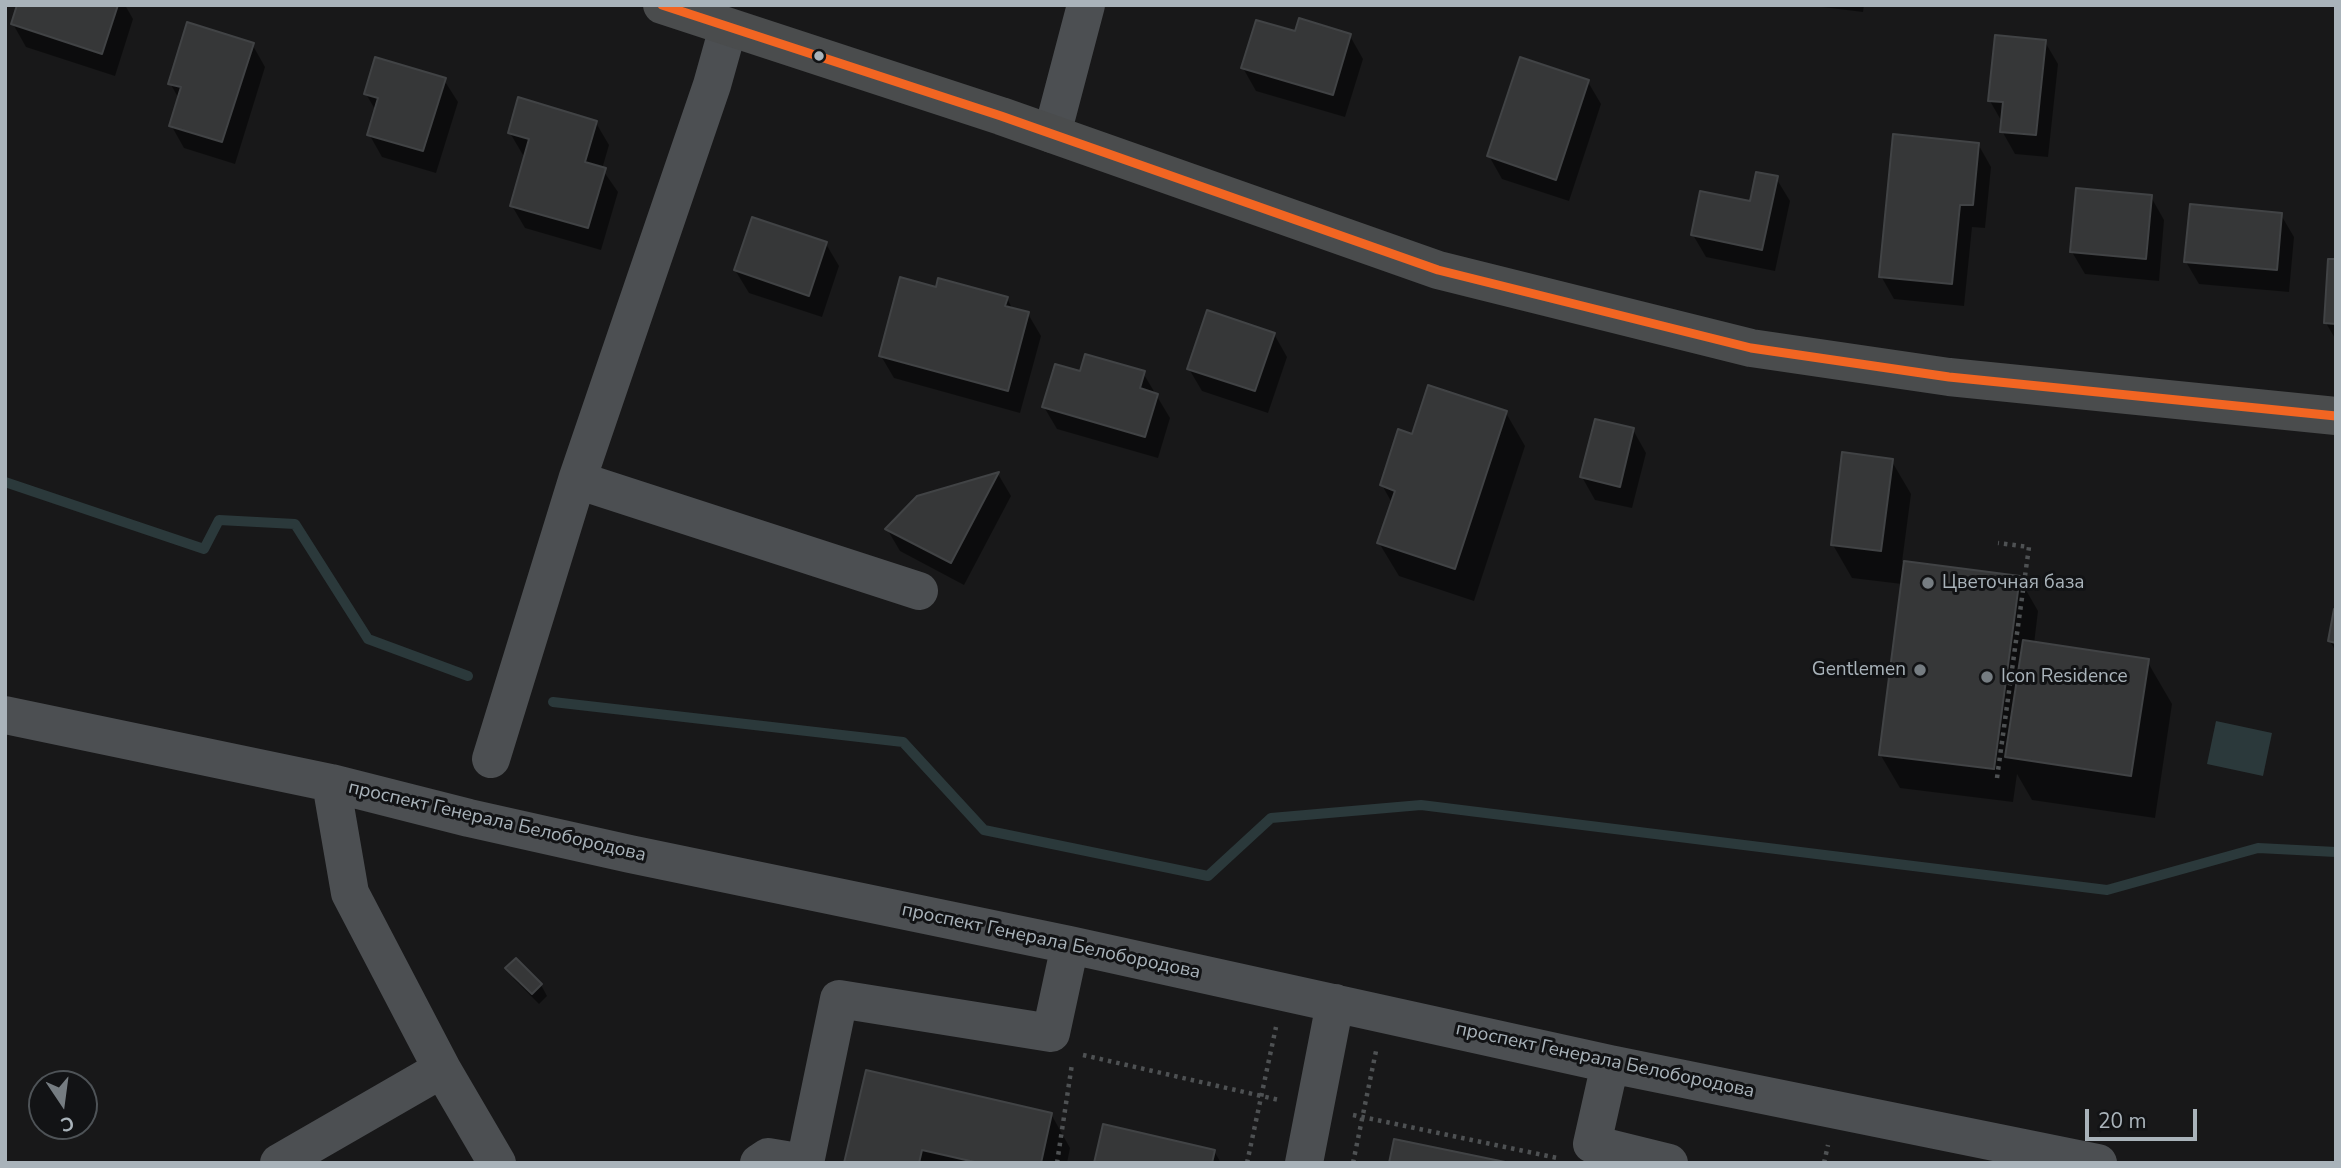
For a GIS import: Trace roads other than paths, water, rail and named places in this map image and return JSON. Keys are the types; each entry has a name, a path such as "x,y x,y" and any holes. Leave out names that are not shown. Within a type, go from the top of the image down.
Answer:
{"main road":[{"path":"662,5 1052,134 1438,270 1751,348 1949,377 2336,416"}],"street":[{"path":"1052,134 1086,5"},
{"path":"491,759 577,480 707,98 728,28"},
{"path":"577,480 919,591"},
{"name":"проспект Генерала Белобородова","path":"5,715 331,783 469,818 630,854 1070,945 1610,1064 2098,1163"},
{"path":"331,783 350,893 442,1069 497,1163"},
{"path":"759,1163 768,1157 804,1163 839,999 1051,1033 1070,945"},
{"path":"1304,1163 1335,1003"},
{"path":"1610,1064 1592,1144 1669,1163"},
{"path":"279,1163 442,1069"}],"waterway":[{"path":"5,482 204,549 219,520 295,524 368,639 468,676"},
{"path":"553,702 903,742 984,830 1208,876 1271,818 1421,805 2107,890 2258,848 2336,852"}],"place":[{"name":"Цветочная база","path":"1928,583"},
{"name":"Gentlemen","path":"1920,670"},
{"name":"Icon Residence","path":"1987,677"}]}
